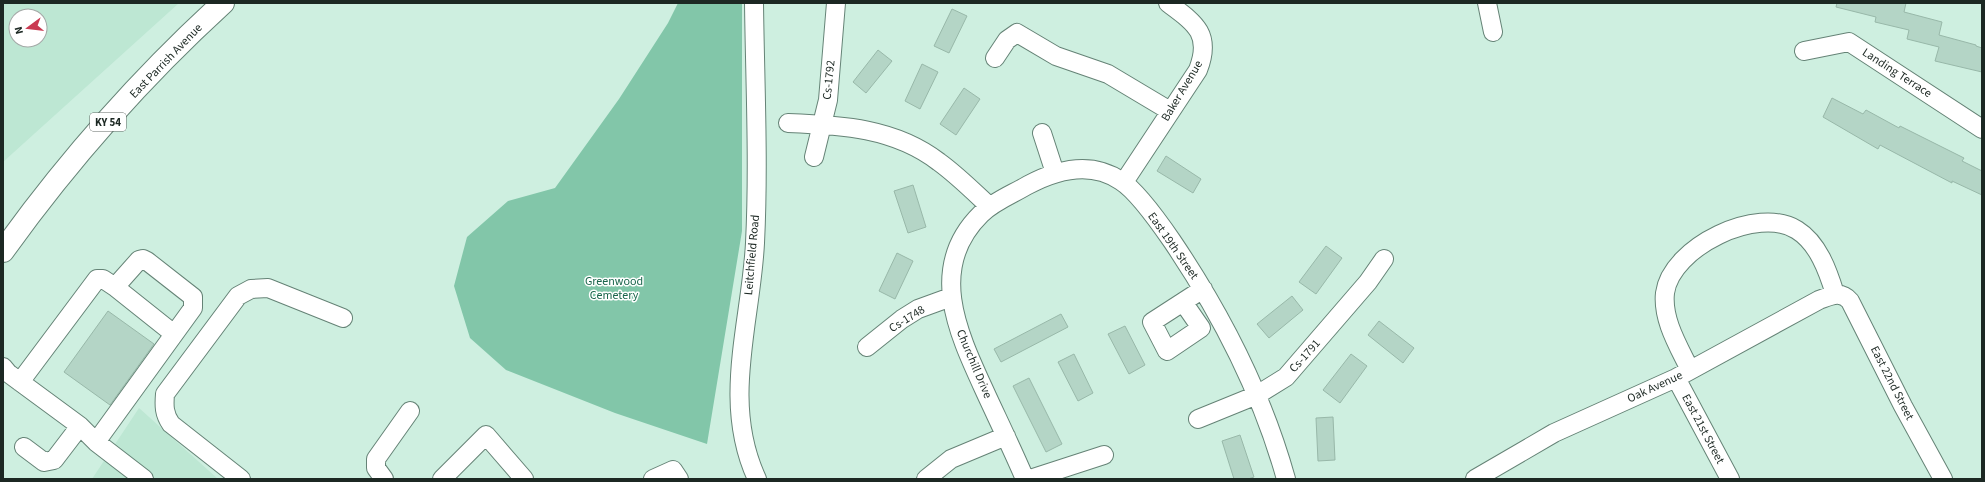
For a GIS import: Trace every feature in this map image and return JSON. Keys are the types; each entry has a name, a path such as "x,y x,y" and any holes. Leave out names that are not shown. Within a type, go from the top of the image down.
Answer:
{"main road":[{"name":"East Parrish Avenue","path":"3,251 59,178 111,118 166,59 221,4"}],"street":[{"name":"Leitchfield Road","path":"754,3 756,133 755,244 742,350 738,399 740,423 745,447 757,479"},
{"name":"Cs-1792","path":"814,157 828,100 836,3"},
{"name":"Baker Avenue","path":"1124,182 1198,70 1203,58 1204,46 1201,34 1193,22 1168,3"},
{"path":"1487,3 1493,32"},
{"path":"995,58 1007,40 1017,33 1056,56 1108,74 1170,111"},
{"name":"Landing Terrace","path":"1804,51 1849,42 1982,129"},
{"path":"788,123 822,124 861,128 908,144 938,161 989,206"},
{"path":"1042,134 1054,173"},
{"name":"East 19th Street","path":"989,206 1039,179 1070,169 1098,170 1108,173 1124,182 1159,222 1203,289 1227,330 1258,395 1277,448 1286,479"},
{"name":"Churchill Drive","path":"989,206 973,222 956,253 951,276 951,297 964,344 1025,479"},
{"name":"East 21st Street","path":"1730,479 1683,374 1665,308 1665,294 1668,281 1677,266 1688,254 1706,242 1749,224 1769,221 1784,224 1798,230 1817,251 1829,274 1835,294"},
{"path":"96,442 193,308 193,297 143,259 139,260 115,287"},
{"name":"Cs-1791","path":"1198,419 1258,395 1286,377 1368,282 1384,259"},
{"path":"20,382 97,279 103,279 115,287 174,334"},
{"path":"241,479 171,424 166,417 164,410 165,394 238,296 251,289 268,288 343,318"},
{"path":"1183,302 1203,289"},
{"name":"Oak Avenue","path":"1474,479 1554,433 1683,374 1819,300 1835,294"},
{"name":"East 22nd Street","path":"1835,294 1841,294 1850,301 1903,406 1943,479"},
{"name":"Cs-1748","path":"867,347 913,313 951,297"},
{"path":"3,367 8,373 80,426 96,442 144,479"},
{"path":"384,479 376,468 376,460 410,411"},
{"path":"24,447 44,462 49,462 54,460 80,426"},
{"path":"442,479 486,435 524,479"},
{"path":"926,479 951,459 1006,436"},
{"path":"1030,479 1104,455"},
{"path":"653,479 674,470 679,479"}],"shaded area":[{"path":"3,3 179,3 3,162"},
{"path":"139,408 218,479 92,479"}],"green space":[{"name":"Greenwood Cemetery","path":"678,3 742,3 742,231 707,444 615,413 506,370 470,338 454,286 467,237 508,201 555,188 619,99 668,23"}],"building":[{"path":"1837,3 1906,3 1904,12 1942,22 1939,35 1982,48 1982,72 1935,61 1939,47 1907,39 1909,30 1875,22 1876,17 1836,7"},
{"path":"952,9 967,16 949,53 934,46"},
{"path":"878,50 892,61 866,93 853,82"},
{"path":"922,64 938,72 920,109 905,101"},
{"path":"964,88 980,99 956,135 940,124"},
{"path":"1832,98 1863,114 1866,110 1899,128 1900,126 1964,158 1962,161 1982,171 1982,195 1952,181 1952,183 1880,145 1878,149 1823,117"},
{"path":"1166,156 1201,179 1193,193 1157,171"},
{"path":"913,185 926,227 908,233 894,191"},
{"path":"1326,246 1342,258 1316,294 1299,282"},
{"path":"897,253 913,261 895,299 879,291"},
{"path":"1292,296 1303,310 1269,338 1257,324"},
{"path":"108,311 154,344 110,405 64,372"},
{"path":"1061,314 1068,327 1001,362 994,349"},
{"path":"1379,321 1414,348 1403,363 1368,335"},
{"path":"1125,326 1145,365 1129,374 1108,334"},
{"path":"1074,354 1093,393 1078,401 1058,362"},
{"path":"1351,354 1367,366 1340,403 1323,390"},
{"path":"1029,378 1062,444 1046,452 1013,386"},
{"path":"1333,417 1335,460 1318,461 1316,418"},
{"path":"1240,435 1254,477 1248,479 1234,479 1222,441"}]}
